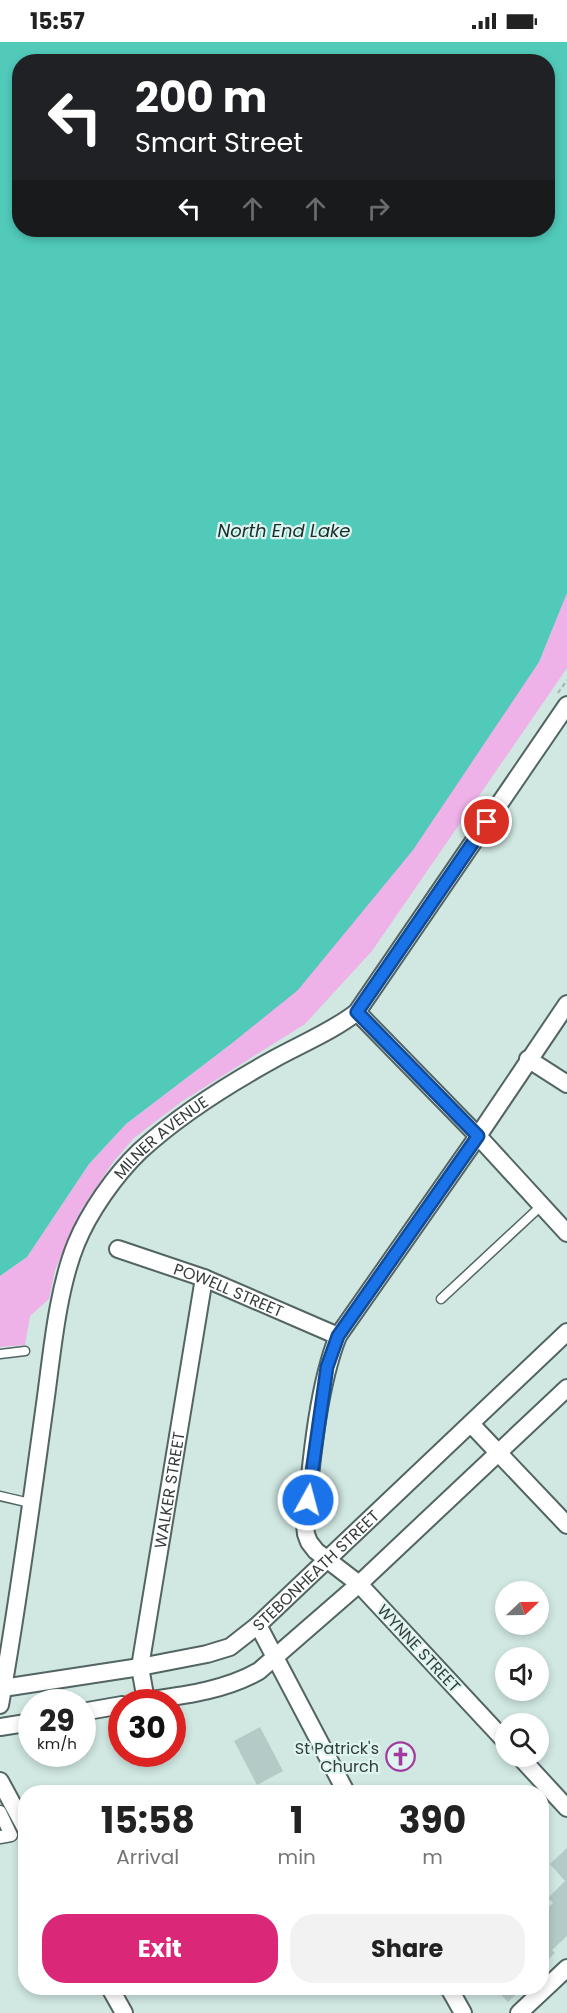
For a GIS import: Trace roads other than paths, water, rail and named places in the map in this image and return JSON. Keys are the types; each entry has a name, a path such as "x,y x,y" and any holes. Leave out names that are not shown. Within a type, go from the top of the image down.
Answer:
{"street":[{"name":"MILNER AVENUE","path":"0,1705 20,1587 30,1503 65,1279 76,1242 105,1193 138,1153 169,1126 250,1072 357,1012 567,705"},
{"name":"WYNNE STREET","path":"495,1730 359,1584 327,1560 309,1542 305,1524 323,1393 329,1361 338,1336 567,1004"},
{"path":"357,1012 478,1136 567,1233"},
{"path":"528,1059 567,1084"},
{"name":"POWELL STREET","path":"118,1249 204,1278 338,1336"},
{"name":"WALKER STREET","path":"141,1689 140,1667 204,1278"},
{"name":"STEBONHEATH STREET","path":"3,1688 140,1667 230,1647 258,1625 567,1332"},
{"path":"186,1693 245,1680 276,1658 359,1584 567,1388"},
{"path":"471,1424 567,1525"},
{"path":"258,1625 342,1785"},
{"path":"0,1727 18,1724"},
{"path":"529,1767 546,1785"},
{"path":"0,1781 18,1814"},
{"path":"549,1788 567,1808"},
{"path":"0,1812 11,1835 0,1837"},
{"path":"549,1985 567,1968"},
{"path":"114,1995 124,2013"},
{"path":"453,1995 463,2013"},
{"path":"519,2013 538,1995"}],"lane":[{"path":"441,1299 542,1205"},
{"path":"0,1354 25,1351"},
{"path":"0,1496 30,1503"}],"water":[{"name":"North End Lake","path":"0,42 567,42 567,593 539,662 413,850 298,990 126,1124 89,1164 27,1257 0,1276"}],"place":[{"name":"St Patrick's Church","path":"400,1757"}]}
